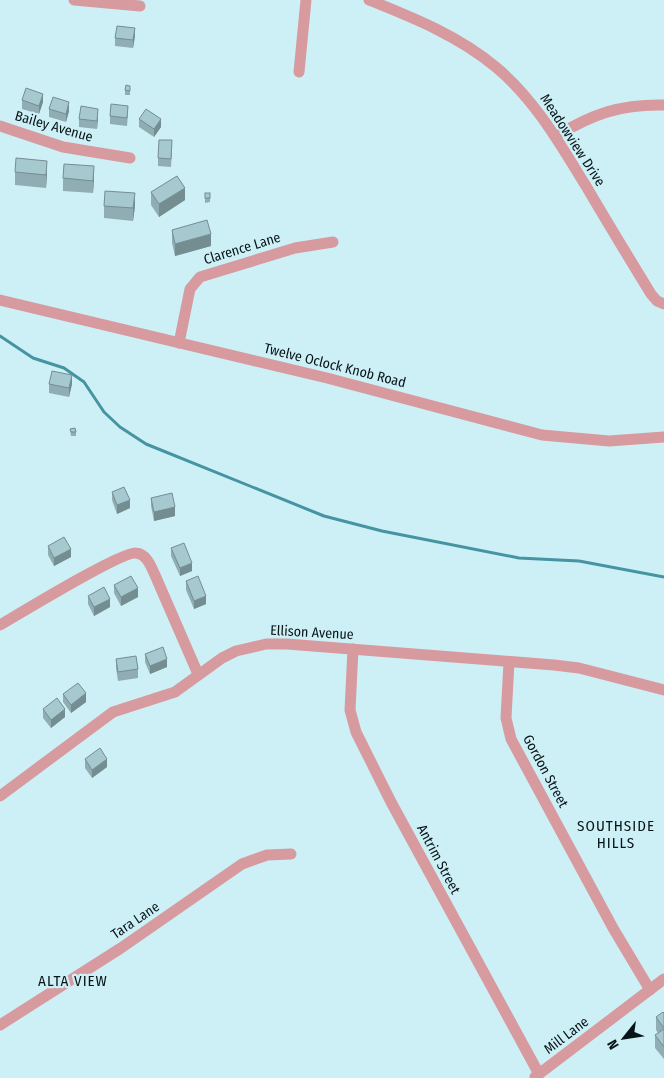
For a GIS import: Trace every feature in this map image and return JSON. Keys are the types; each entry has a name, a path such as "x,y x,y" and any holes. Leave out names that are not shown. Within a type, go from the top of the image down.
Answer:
{"street":[{"path":"74,0 140,6"},
{"path":"299,72 306,0"},
{"name":"Meadowview Drive","path":"369,0 428,24 477,52 516,86 556,136 651,294 657,301 664,304"},
{"path":"556,136 584,120 616,108 636,105 664,105"},
{"name":"Bailey Avenue","path":"0,126 63,148 130,158"},
{"name":"Clarence Lane","path":"179,343 190,289 200,278 295,248 333,242"},
{"name":"Twelve Oclock Knob Road","path":"0,300 336,380 542,435 609,441 664,437"},
{"path":"0,625 102,567 130,553 137,553 147,559 198,674"},
{"name":"Ellison Avenue","path":"0,796 112,712 123,707 164,697 222,658 251,646 287,644 579,668 664,690"},
{"name":"Antrim Street","path":"353,649 350,710 356,732 536,1076"},
{"name":"Gordon Street","path":"509,662 506,718 511,739 613,928 650,990"},
{"name":"Tara Lane","path":"0,1025 121,948 242,864 267,854 292,854"},
{"name":"Mill Lane","path":"536,1076 664,979"}],"building":[{"path":"117,26 135,28 133,40 115,38"},
{"path":"126,85 130,86 130,91 125,90"},
{"path":"26,88 43,94 39,106 22,100"},
{"path":"53,97 69,102 66,114 49,109"},
{"path":"111,104 128,106 127,118 110,116"},
{"path":"81,106 98,109 97,121 79,119"},
{"path":"146,109 161,119 154,129 139,119"},
{"path":"159,140 172,140 171,159 158,158"},
{"path":"16,158 47,161 46,175 15,172"},
{"path":"64,164 94,166 93,181 63,178"},
{"path":"177,176 185,188 159,204 151,192"},
{"path":"105,191 135,193 133,208 104,206"},
{"path":"205,193 210,193 210,198 205,198"},
{"path":"207,220 211,234 175,244 172,230"},
{"path":"52,371 72,375 69,388 49,384"},
{"path":"75,428 76,432 71,432 70,429"},
{"path":"124,487 130,500 117,505 112,492"},
{"path":"172,493 175,507 154,512 151,498"},
{"path":"64,537 71,549 54,558 48,546"},
{"path":"184,543 192,563 180,568 171,548"},
{"path":"131,576 138,588 121,597 114,585"},
{"path":"198,576 206,596 194,601 186,581"},
{"path":"104,587 110,599 94,607 88,596"},
{"path":"163,647 167,659 150,666 145,654"},
{"path":"136,656 138,669 118,672 116,659"},
{"path":"78,683 86,693 71,705 63,694"},
{"path":"57,698 65,709 51,720 43,709"},
{"path":"100,748 107,759 92,770 85,759"},
{"path":"664,1013 664,1028 656,1017"},
{"path":"664,1029 664,1047 655,1035"}],"waterway":[{"path":"0,336 33,358 64,368 84,382 104,412 120,427 146,444 324,516 382,531 519,558 579,561 664,577"}],"district":[{"name":"SOUTHSIDE HILLS","path":"616,834"},
{"name":"ALTA VIEW","path":"73,981"}]}
